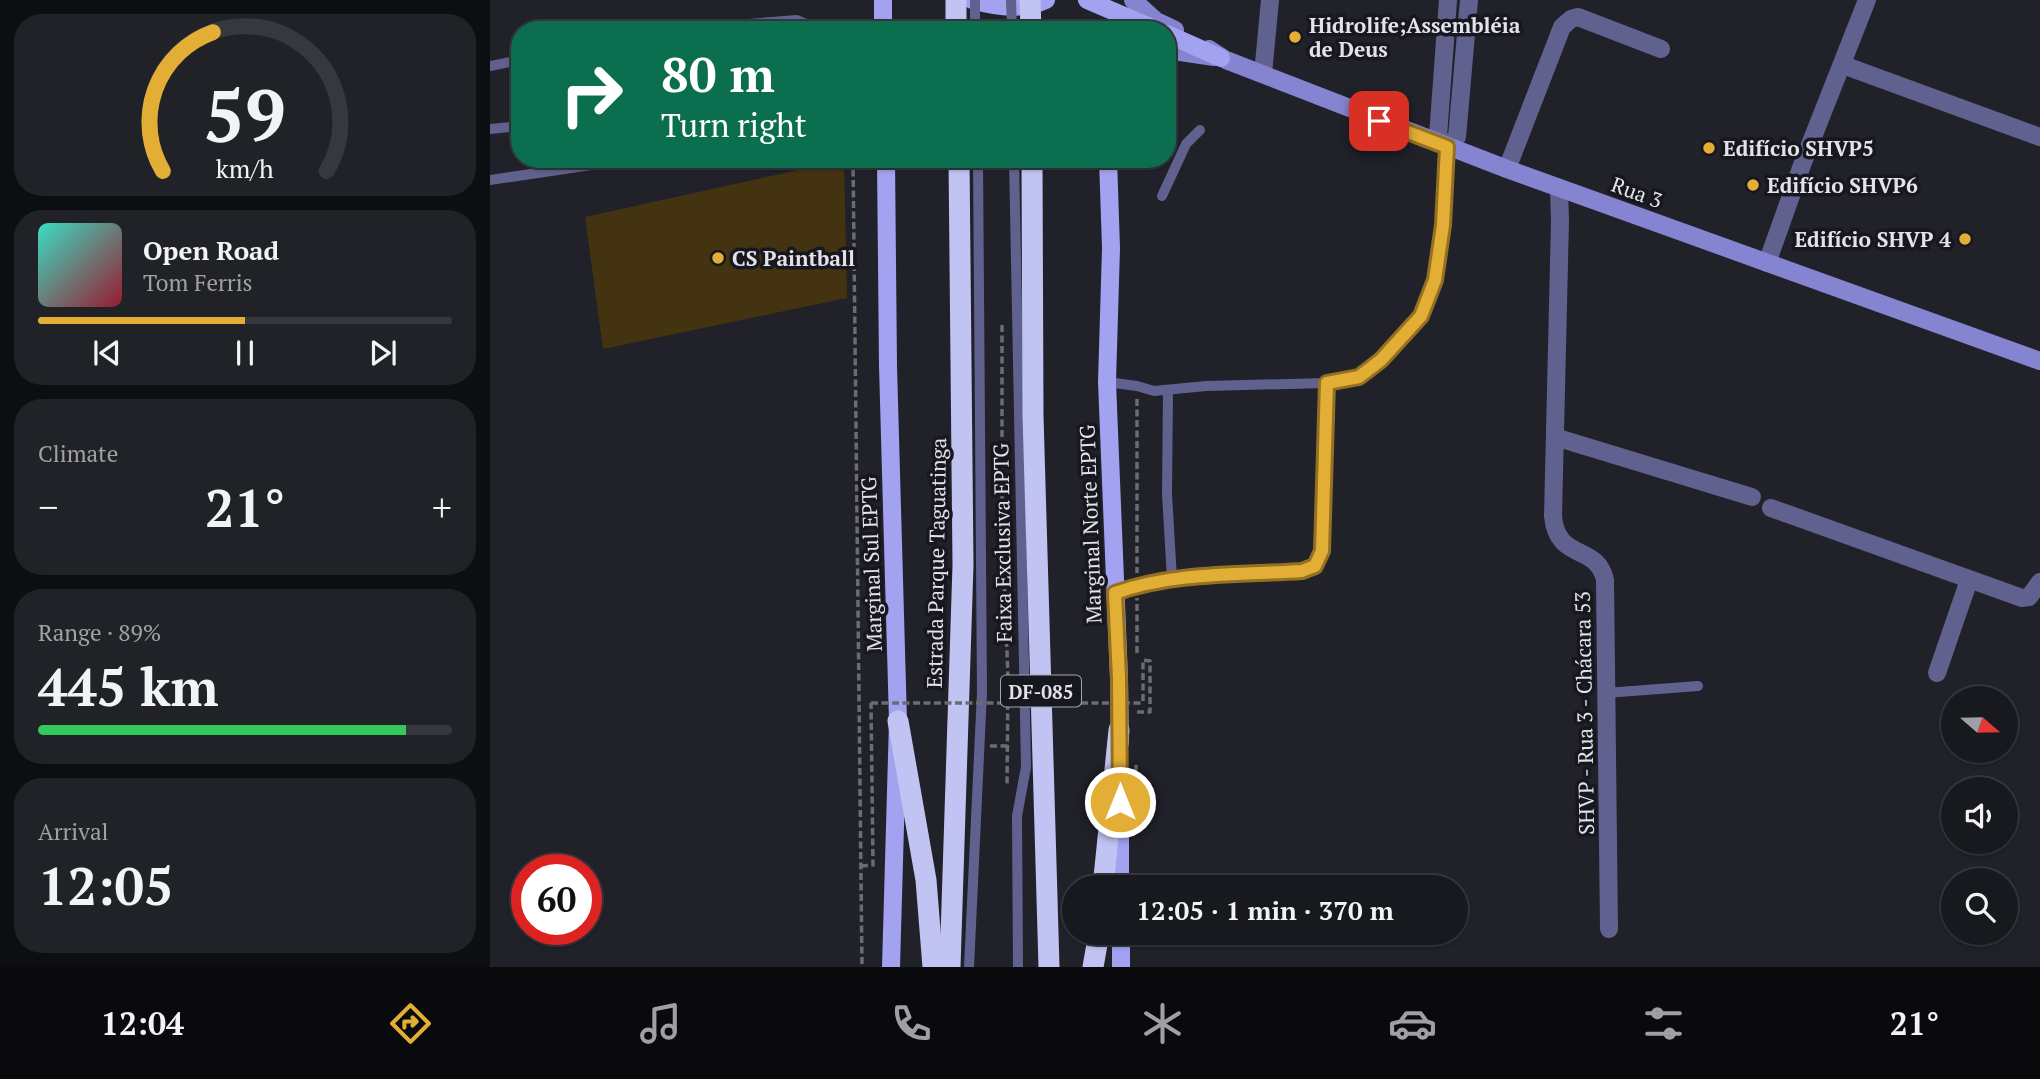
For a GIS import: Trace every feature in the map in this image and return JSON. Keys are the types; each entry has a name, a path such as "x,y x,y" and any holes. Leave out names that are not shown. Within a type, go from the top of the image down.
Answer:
{"highway":[{"path":"956,0 956,21"},
{"path":"1030,0 1031,21"},
{"name":"Estrada Parque Taguatinga","path":"950,967 963,565 959,168"},
{"name":"DF-085","path":"1032,168 1033,415 1049,967"},
{"path":"898,721 926,880 933,967"},
{"path":"1105,875 1128,726"},
{"path":"1093,967 1097,945"}],"main road":[{"path":"883,0 883,21"},
{"path":"973,0 988,5 1021,7 1045,0"},
{"path":"1087,0 1114,5 1142,21"},
{"path":"1133,0 1156,21"},
{"path":"1176,31 1221,58"},
{"path":"1176,38 1221,58"},
{"path":"1176,51 1221,58"},
{"name":"Rua 3","path":"1221,58 1447,147 2040,361"},
{"name":"Marginal Sul EPTG","path":"886,168 888,366 898,721 891,967"},
{"name":"Marginal Norte EPTG","path":"1108,168 1111,248 1107,382 1115,593 1128,726 1122,875"},
{"path":"1121,945 1121,967"}],"street":[{"path":"1263,74 1270,0"},
{"path":"1448,0 1438,136 1447,147 1457,136 1469,0"},
{"path":"1768,263 1802,165 1867,0"},
{"path":"1507,169 1562,27 1571,19 1578,18 1661,49"},
{"path":"1843,65 2040,137"},
{"name":"SHVP - Rua 3 - Chácara 53","path":"1559,188 1553,516 1557,537 1566,546 1592,559 1603,570 1605,580 1609,929"},
{"path":"1555,437 1752,498"},
{"path":"1771,508 2022,598 2029,597 2040,582"},
{"path":"1937,673 1969,580"}],"lane":[{"path":"973,0 974,21"},
{"path":"1011,0 1012,21"},
{"path":"490,66 511,62"},
{"path":"490,129 511,127"},
{"path":"1176,166 1186,144 1200,130"},
{"path":"1107,382 1154,391 1206,386 1327,383 1359,377 1381,360 1421,316 1435,280 1443,225 1447,147"},
{"path":"490,180 571,168"},
{"name":"Faixa Exclusiva EPTG","path":"969,967 982,692 978,168"},
{"name":"Faixa Exclusiva EPTG","path":"1014,168 1026,766 1017,816 1018,967"},
{"path":"1162,196 1175,168"},
{"path":"1115,593 1138,585 1172,579 1302,571 1315,566 1322,551 1327,383"},
{"path":"1168,390 1167,494 1172,579"},
{"path":"1606,694 1698,686"}],"path":[{"path":"853,168 862,967"},
{"path":"1002,322 1002,525 1008,678 1007,787"},
{"path":"1128,726 1137,712 1137,386"},
{"path":"861,866 873,865 871,703 1143,703 1143,660 1150,660 1150,712 1137,712"},
{"path":"1136,758 1136,797"}],"shaded area":[{"name":"CS Paintball","path":"808,168 844,168 847,298 603,349 585,217"}],"place":[{"name":"Hidrolife;Assembléia de Deus","path":"1295,37"},
{"name":"Edifício SHVP5","path":"1709,148"},
{"name":"Edifício SHVP6","path":"1753,185"},
{"name":"Edifício SHVP 4","path":"1965,239"},
{"name":"CS Paintball","path":"718,258"}],"route":[{"path":"1120,802 1115,593 1138,585 1172,579 1302,571 1315,566 1322,551 1327,383 1359,377 1381,360 1421,316 1435,280 1443,225 1447,147 1379,121"}]}
